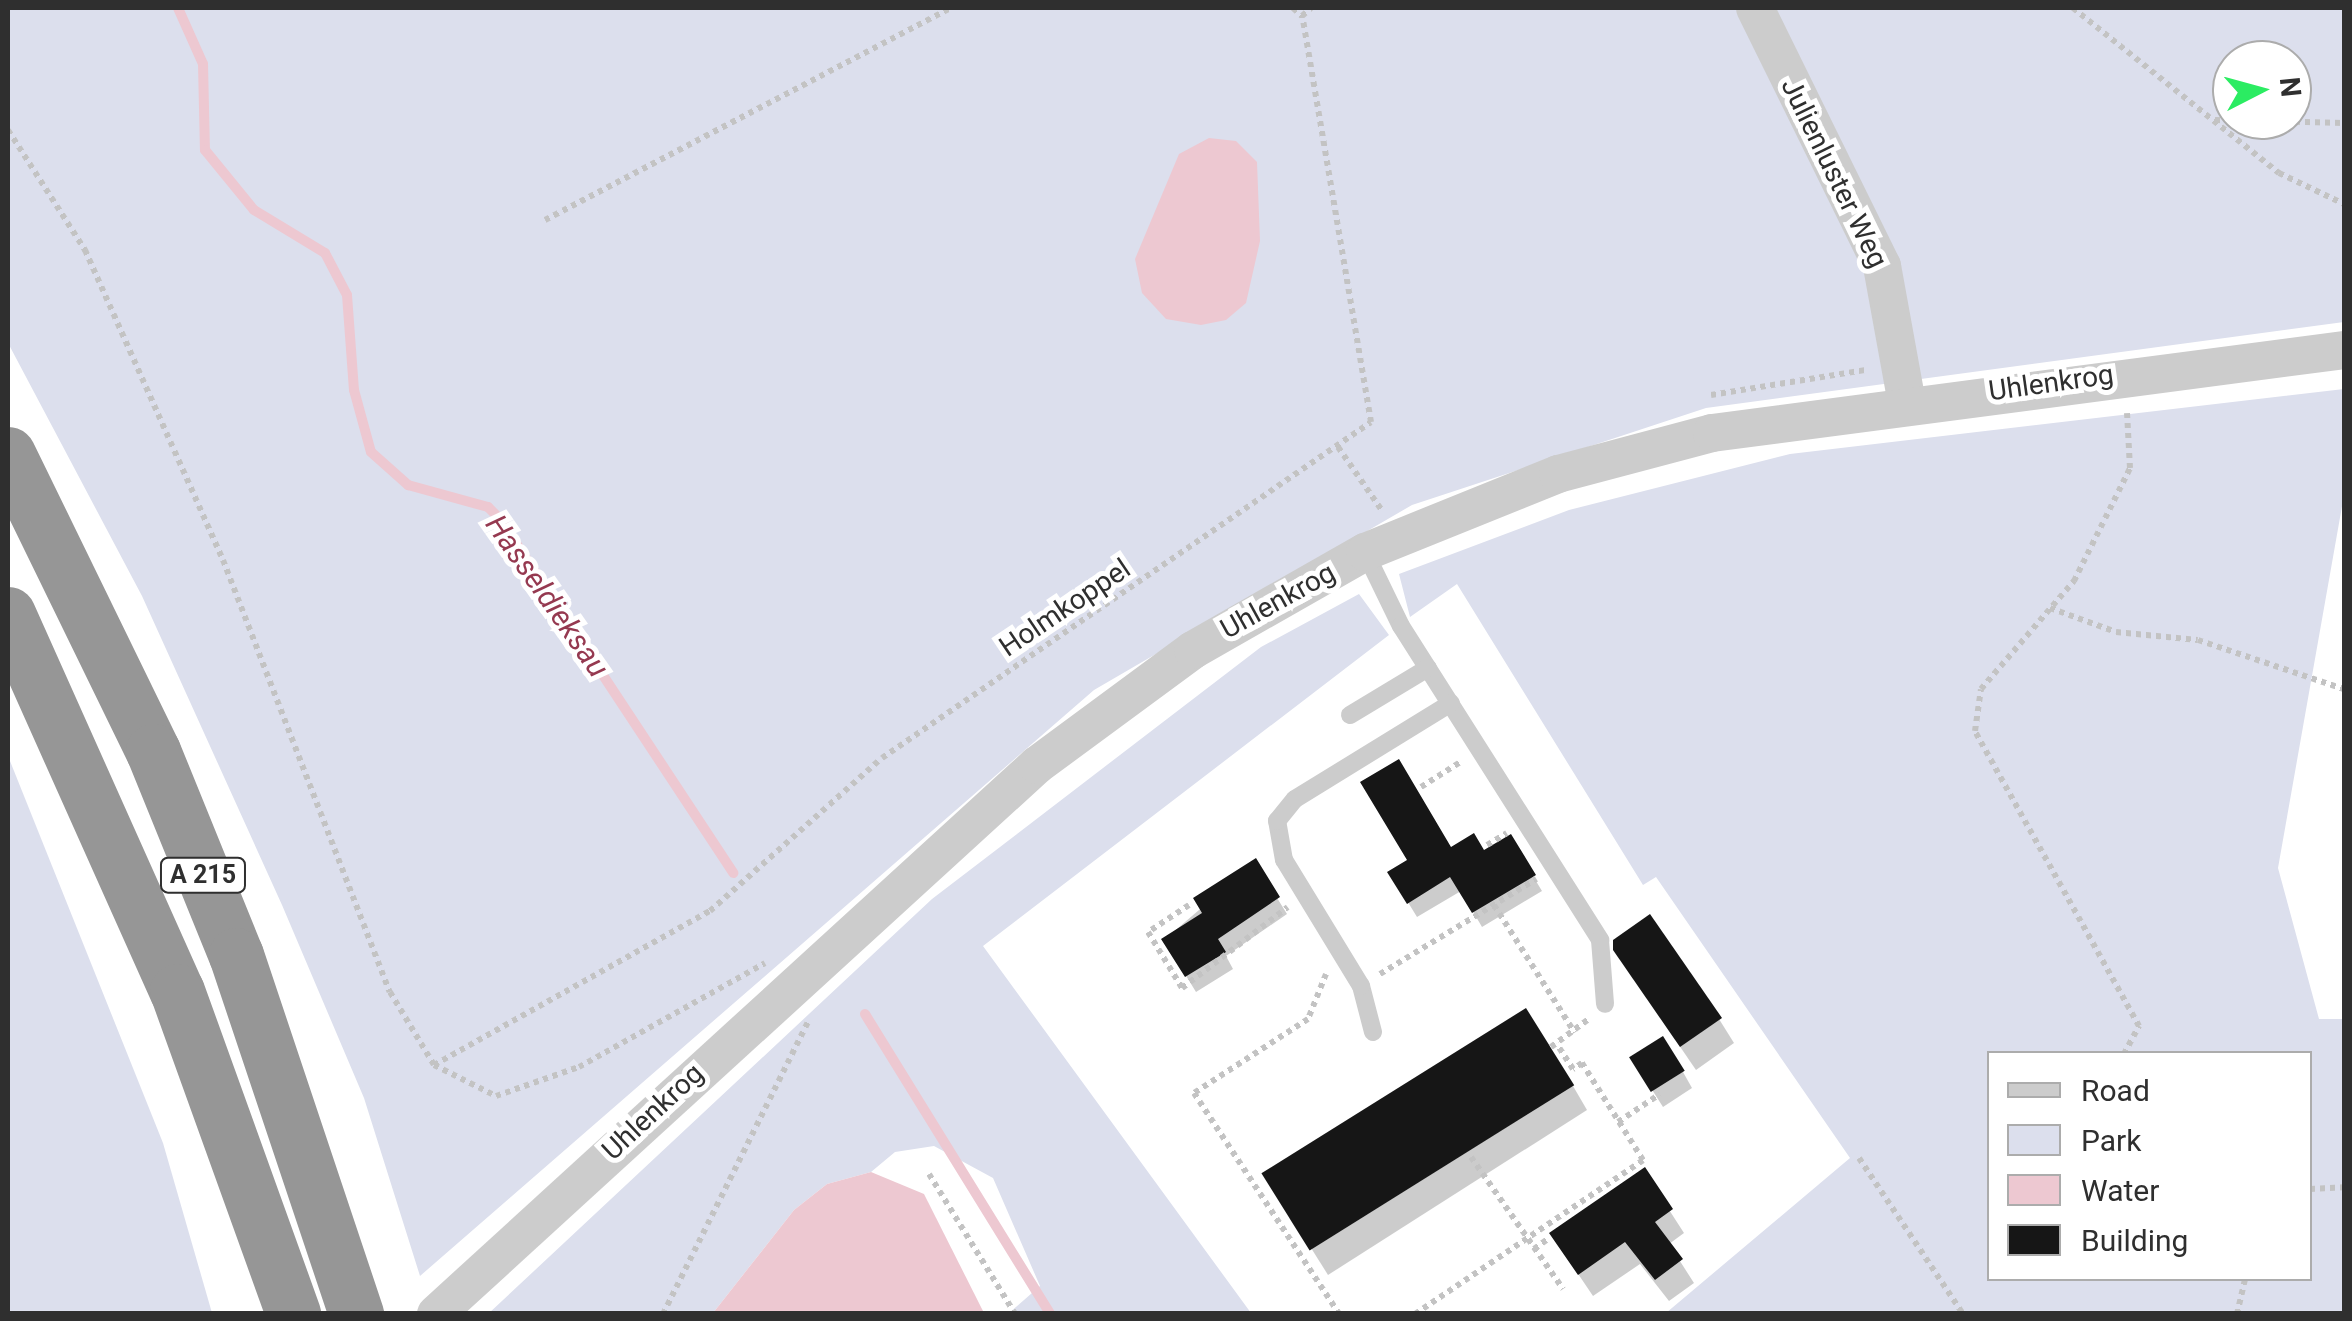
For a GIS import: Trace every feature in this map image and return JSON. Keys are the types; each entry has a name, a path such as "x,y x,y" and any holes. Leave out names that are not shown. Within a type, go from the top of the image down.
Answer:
{"highway":[{"name":"A 215","path":"8,454 145,734 222,921 356,1314"},
{"name":"A 215","path":"8,614 204,1063 293,1314"},
{"path":"204,1063 259,1314"}],"street":[{"name":"Julienluster Weg","path":"1755,8 1882,266 1907,403"},
{"name":"Uhlenkrog","path":"436,1314 804,970 1112,705 1366,552 1574,470 1712,433 2124,372 2344,350"}],"lane":[{"path":"1366,552 1428,668 1600,940 1606,1004"},
{"path":"1350,715 1428,668"},
{"path":"1373,1032 1361,986 1277,844 1285,806 1450,703"}],"path":[{"path":"546,220 951,8"},
{"path":"1294,8 1302,16 1311,8"},
{"path":"2073,8 2212,118"},
{"name":"Holmkoppel","path":"434,1065 710,911 882,758 1371,422 1302,16"},
{"path":"2312,122 2344,123"},
{"path":"8,130 85,250 222,560 390,992 434,1065 496,1096 580,1067 770,960 804,970"},
{"path":"2239,140 2279,173 2344,204"},
{"path":"2124,372 2130,468 2050,608 1981,690 1975,731 2140,1026 2126,1051"},
{"path":"1338,447 1386,515"},
{"path":"2050,608 2116,632 2198,640 2344,689"},
{"path":"1420,787 1480,749"},
{"path":"1361,986 1554,868"},
{"path":"1188,906 1148,932 1182,988 1230,957 1237,938 1306,896"},
{"path":"1494,904 1575,1033"},
{"path":"1339,1314 1194,1093 1308,1019 1319,980 1347,962"},
{"path":"1415,1314 1643,1160 1582,1063 1572,1069 1554,1045 1575,1033 1606,1004"},
{"path":"663,1314 813,1008"},
{"path":"1618,1122 1660,1094"},
{"path":"1471,1157 1563,1289"},
{"path":"1859,1158 1964,1314"},
{"path":"929,1174 1015,1314"},
{"path":"2312,1189 2344,1187"},
{"path":"1534,1248 1548,1240"},
{"path":"2238,1314 2244,1281"}],"green space":[{"path":"8,8 2344,8 2344,322 1706,408 1412,505 1094,690 420,1276 364,1098 282,905 142,596 8,343"},
{"path":"2344,389 2344,495 2278,868 2319,1019 2344,1019 2344,1313 1666,1313 1850,1158 1656,877 1643,885 1457,584 1410,617 1399,574 1569,510 1790,454"},
{"path":"1359,594 1389,635 983,946 1251,1313 1009,1313 1040,1286 993,1178 934,1146 895,1152 871,1172 827,1184 794,1210 713,1313 488,1314 932,899 1261,647"},
{"path":"8,756 163,1143 212,1313 8,1313"}],"water":[{"path":"1209,138 1236,141 1257,162 1260,241 1246,303 1226,320 1201,325 1166,319 1142,293 1135,259 1179,154"},
{"path":"871,1172 924,1194 984,1313 713,1313 794,1210 827,1184"}],"building":[{"path":"1399,759 1451,847 1474,833 1484,850 1511,834 1536,875 1472,913 1450,877 1407,904 1387,872 1407,860 1360,782"},
{"path":"1256,858 1280,897 1218,939 1226,952 1185,977 1161,939 1202,913 1193,898"},
{"path":"1650,914 1722,1018 1680,1047 1613,950 1613,940"},
{"path":"1526,1008 1574,1085 1310,1251 1261,1173"},
{"path":"1663,1036 1685,1071 1651,1092 1629,1057"},
{"path":"1645,1167 1673,1209 1655,1222 1683,1259 1655,1280 1625,1242 1578,1275 1549,1233"}],"waterway":[{"name":"Hasseldieksau","path":"178,8 203,64 205,150 254,210 325,253 347,295 354,390 371,452 408,485 488,507 500,519 733,873"},
{"name":"Hasseldieksau","path":"865,1014 1050,1314"}]}
